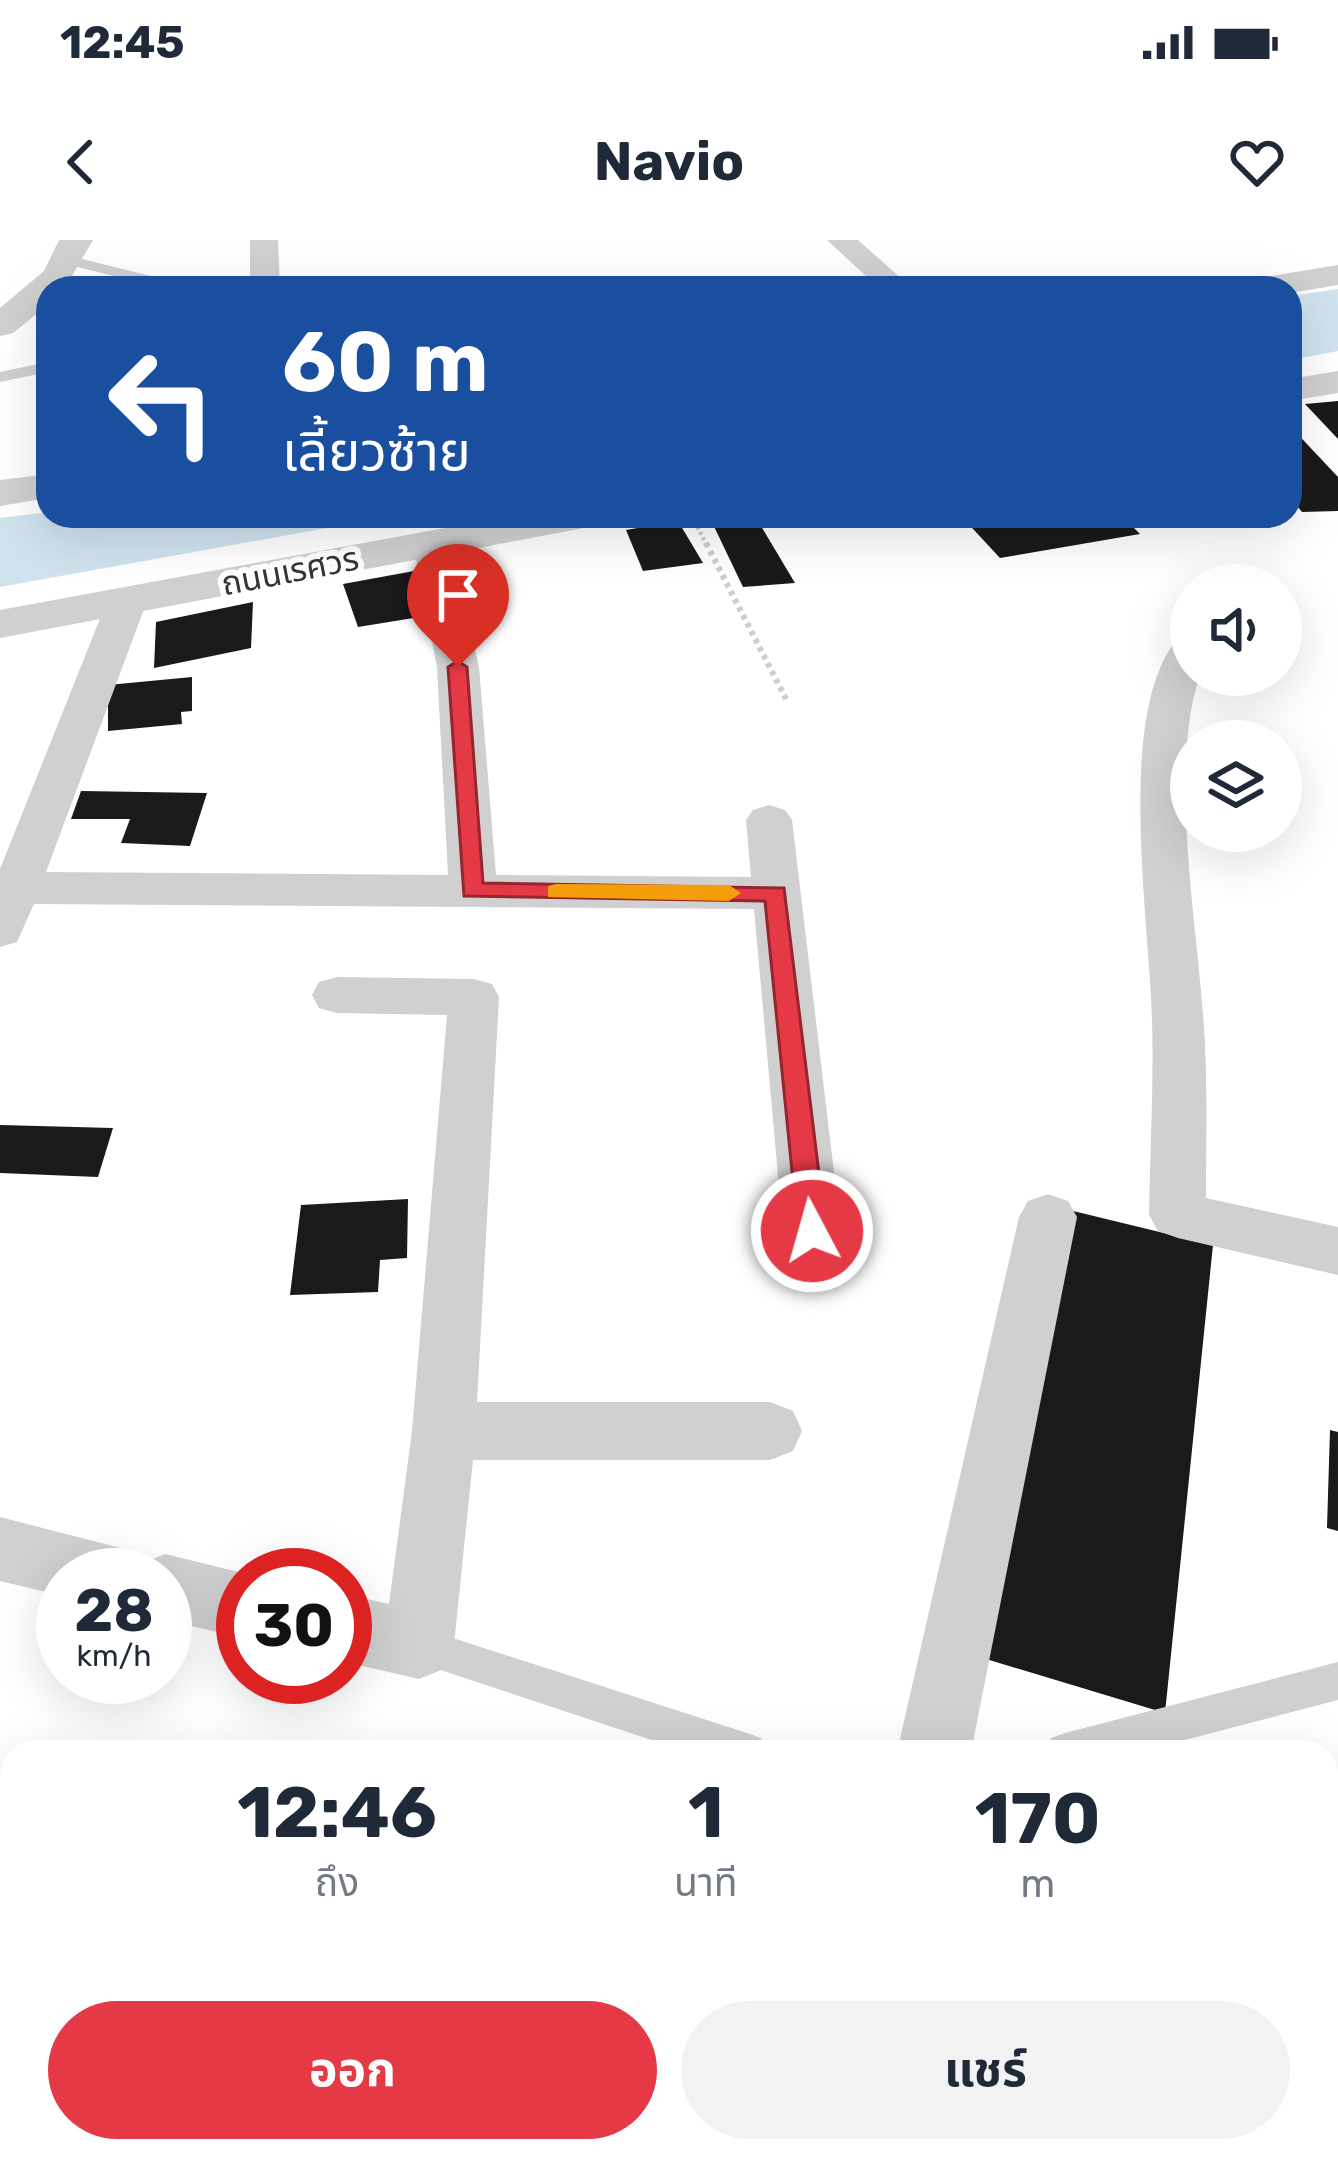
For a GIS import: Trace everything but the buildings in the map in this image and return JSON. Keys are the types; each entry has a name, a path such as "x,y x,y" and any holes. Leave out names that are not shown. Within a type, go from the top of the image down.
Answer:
{"street":[{"path":"264,240 265,276"},
{"path":"841,240 883,276"},
{"path":"48,276 73,251"},
{"path":"1302,281 1338,275"},
{"path":"0,325 36,289"},
{"path":"1302,388 1338,382"},
{"path":"0,494 36,487"},
{"name":"ถนนเรศวร","path":"0,624 517,528"},
{"path":"432,544 458,667 472,891"},
{"path":"127,601 9,909 472,891 776,893"},
{"path":"1171,696 1167,708 1166,852 1178,1021 1178,1215 1338,1251"},
{"path":"770,820 812,1231"},
{"path":"337,995 474,997 444,1431 418,1645 372,1634"},
{"path":"937,1740 1048,1216"},
{"path":"444,1431 770,1431"},
{"path":"0,1550 36,1558"}],"lane":[{"path":"73,251 139,276"},
{"path":"0,377 36,370"},
{"path":"418,1645 710,1740"},
{"path":"1111,1740 1338,1681"}],"path":[{"path":"698,528 786,699"}],"water":[{"path":"1338,289 1338,351 1302,358 1302,294"},
{"path":"36,514 36,528 327,528 0,587 0,518"}],"slow traffic":[{"path":"556,892 729,893"}],"route":[{"path":"458,667 472,891 776,893 812,1231"}]}
